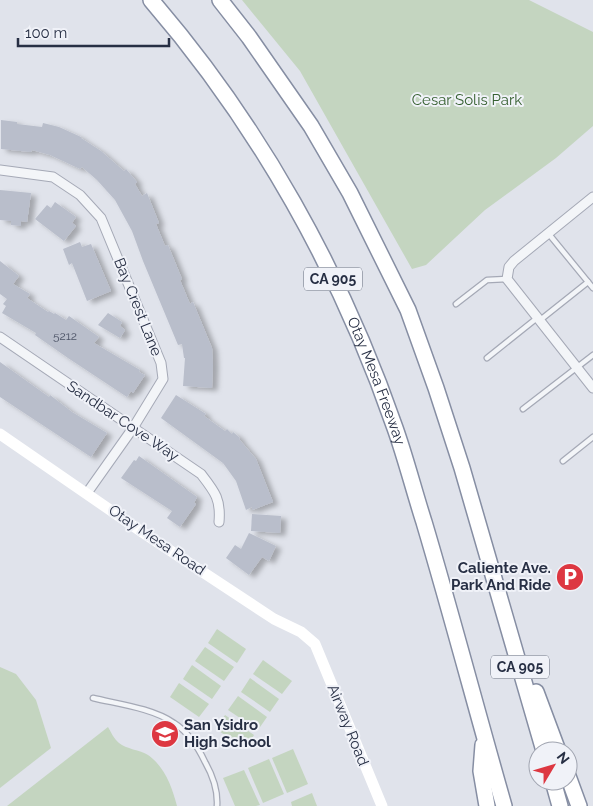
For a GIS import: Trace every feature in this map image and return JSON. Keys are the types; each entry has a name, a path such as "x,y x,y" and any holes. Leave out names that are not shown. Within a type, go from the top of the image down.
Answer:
{"highway":[{"name":"Otay Mesa Freeway","path":"151,0 198,57 244,121 284,184 320,251 357,328 396,428 437,566 504,806"},
{"name":"CA 905","path":"220,0 249,37 311,126 350,193 408,310 436,388 496,583 541,741"},
{"path":"496,583 554,741"},
{"path":"484,734 481,770 487,806"},
{"path":"555,791 560,806"},
{"path":"574,791 579,806"}],"main road":[{"name":"Otay Mesa Road","path":"0,434 274,619 301,632 315,644"},
{"name":"Airway Road","path":"315,644 382,806"}],"street":[{"name":"Bay Crest Lane","path":"0,170 52,177 80,195 101,218 161,363 163,379 133,428 87,493"},
{"path":"593,197 514,261 509,268 507,279 593,388"},
{"name":"Sandbar Cove Way","path":"0,337 201,474 217,495 221,508 220,522"}],"lane":[{"path":"548,233 593,288"},
{"path":"456,304 487,280 507,279"},
{"path":"487,358 588,282"},
{"path":"523,409 593,355"},
{"path":"563,460 593,437"},
{"path":"92,698 141,709 174,722 199,750 212,776 217,806"}],"green space":[{"name":"Cesar Solis Park","path":"242,0 529,0 593,32 593,126 556,158 485,210 426,265 412,269 300,71"},
{"path":"217,629 246,649 237,663 208,643"},
{"path":"205,647 234,667 224,681 195,661"},
{"path":"263,660 292,681 282,694 253,674"},
{"path":"192,665 221,686 212,699 183,679"},
{"path":"0,667 16,674 36,700 51,748 0,788"},
{"path":"250,678 279,699 270,712 241,692"},
{"path":"179,683 209,704 199,717 170,697"},
{"path":"238,696 267,717 258,730 228,710"},
{"path":"225,715 254,735 245,749 216,729"},
{"path":"108,727 119,743 148,755 159,765 170,785 177,806 7,806"},
{"path":"293,749 308,784 287,793 272,758"},
{"path":"269,759 284,794 263,803 248,768"},
{"path":"244,770 260,805 235,806 223,778"},
{"path":"312,793 317,806 292,806 291,802"}],"building":[{"path":"1,120 42,127 43,123 59,127 81,137 124,171 126,169 137,182 135,184 142,196 147,193 159,223 156,224 165,246 168,245 190,304 193,302 212,348 212,388 183,386 185,358 182,344 178,345 132,231 115,200 82,167 80,169 50,155 32,150 31,152 1,149"},
{"path":"0,190 31,193 27,222 21,221 21,226 11,225 11,221 0,220"},
{"path":"55,202 76,217 72,223 76,226 64,241 35,219 47,205 51,208"},
{"path":"80,242 82,247 91,244 111,291 87,301 72,263 69,265 63,249"},
{"path":"0,261 19,276 13,284 30,294 27,298 48,312 55,313 66,320 69,316 99,337 94,343 140,370 139,372 145,375 133,393 131,391 127,397 35,335 36,333 2,313 6,306 3,304 7,299 0,294"},
{"path":"108,313 122,322 120,326 125,330 120,338 98,325"},
{"path":"0,362 49,397 50,395 72,412 107,433 91,457 0,397"},
{"path":"176,395 206,414 204,416 225,431 227,429 240,438 256,459 273,502 252,510 252,507 246,510 236,481 223,463 161,418"},
{"path":"139,456 197,497 194,503 196,504 180,527 167,518 172,511 121,478"},
{"path":"252,514 281,516 280,533 251,531"},
{"path":"249,533 276,546 269,561 262,557 249,575 226,558 235,545 241,549"}],"place":[{"name":"Caliente Ave. Park And Ride","path":"570,577"},
{"name":"San Ysidro High School","path":"165,734"}]}
